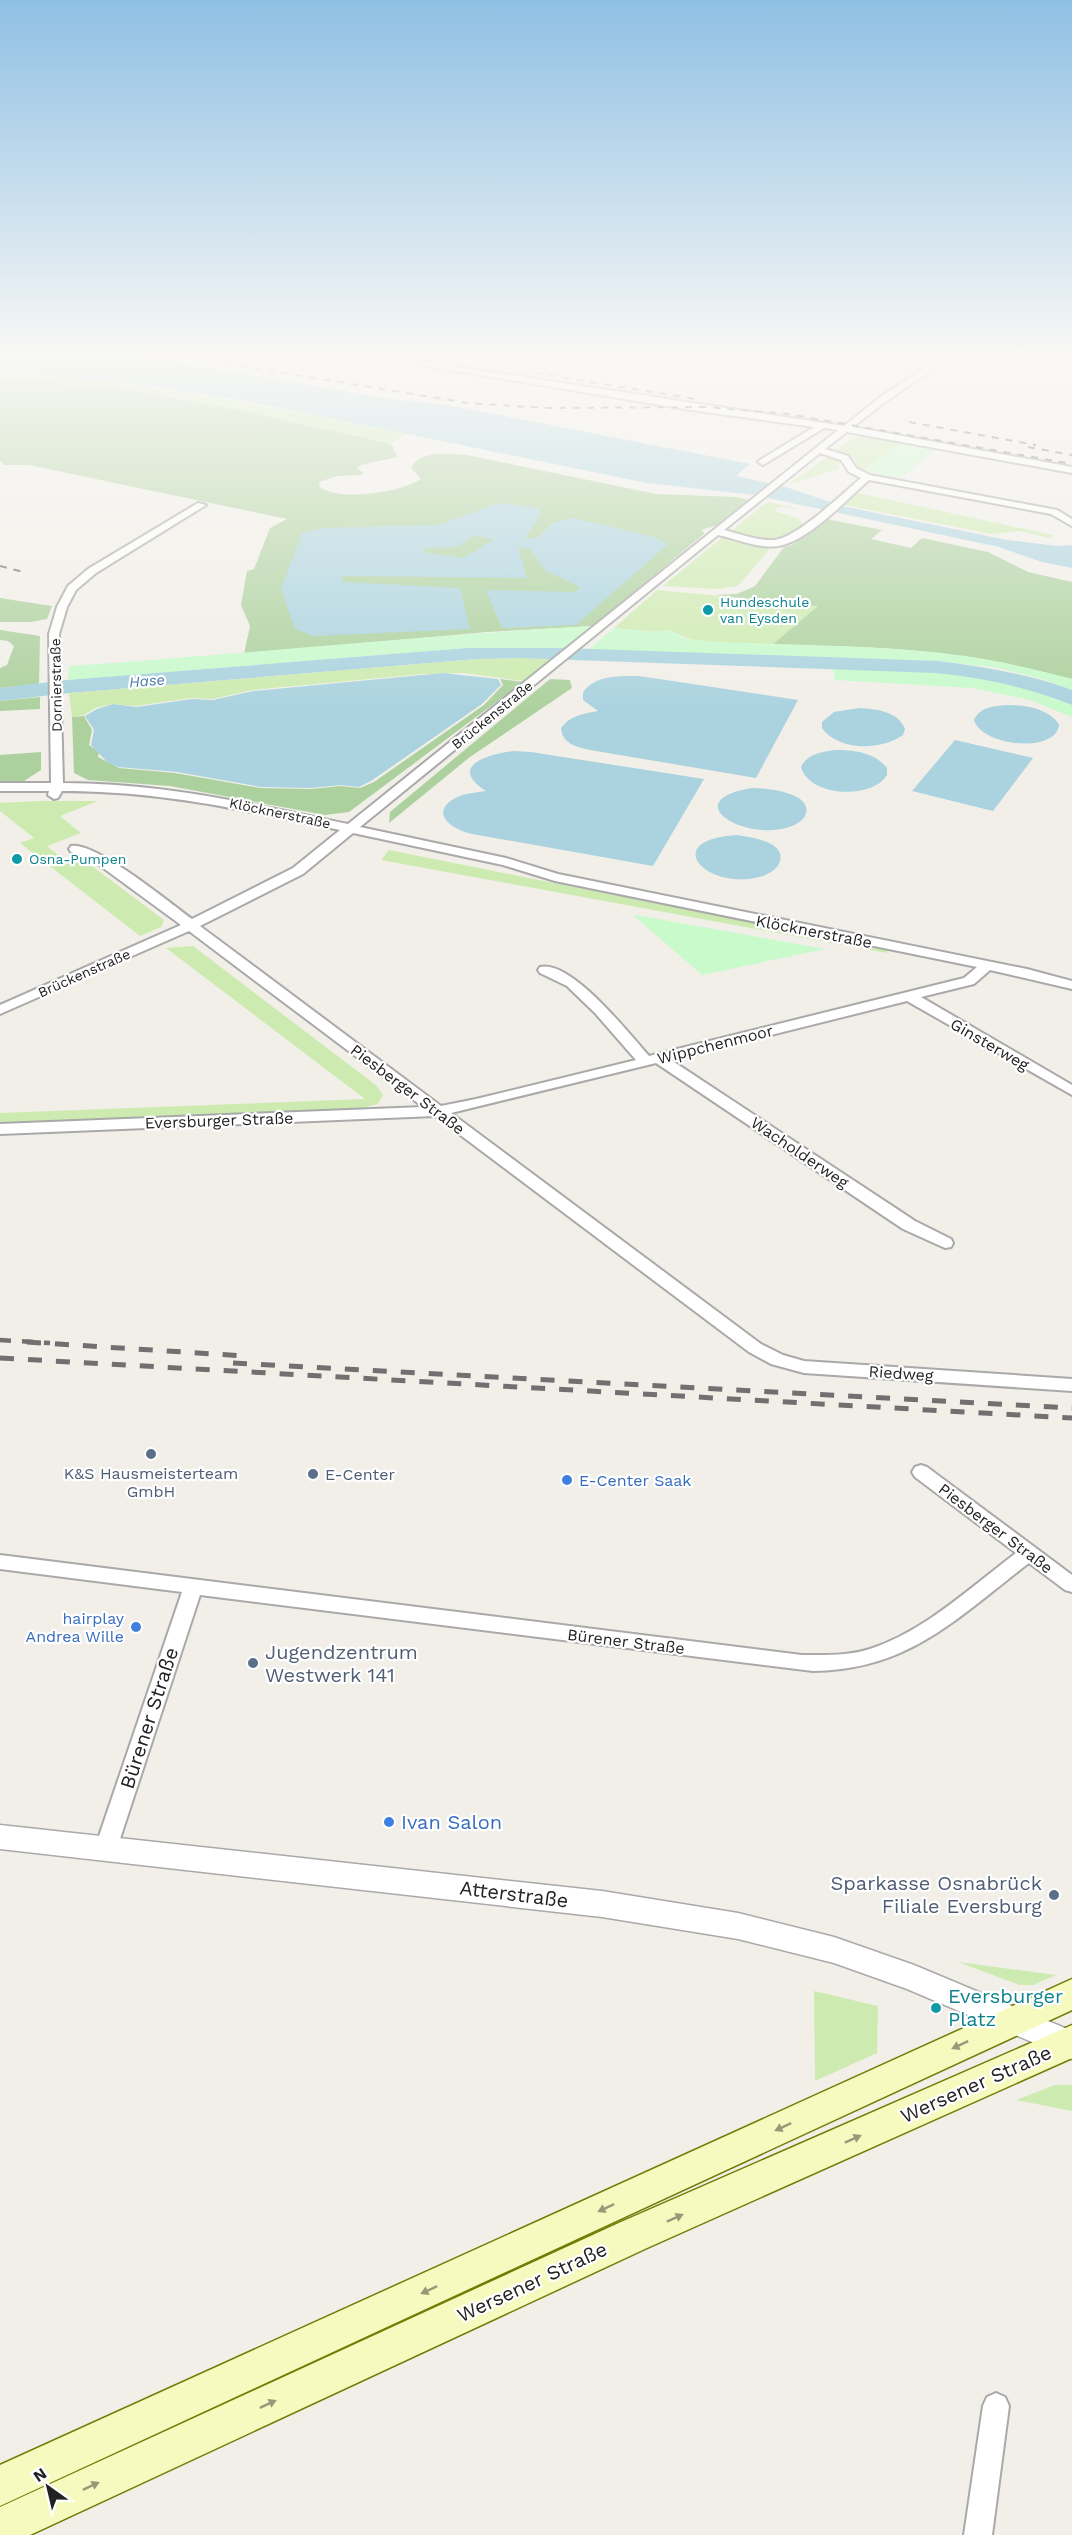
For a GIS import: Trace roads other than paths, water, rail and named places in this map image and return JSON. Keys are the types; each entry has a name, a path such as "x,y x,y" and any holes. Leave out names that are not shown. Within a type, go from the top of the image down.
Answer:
{"main road":[{"name":"Wersener Straße","path":"0,2486 1072,1994"},
{"name":"Wersener Straße","path":"0,2528 624,2240 1071,2043"}],"street":[{"name":"Brückenstraße","path":"0,1010 189,926 298,871 786,475"},
{"path":"863,475 1054,512 1072,523"},
{"path":"717,532 777,543 787,540 831,508 867,477"},
{"name":"Dornierstraße","path":"56,790 54,634 62,606 72,588 116,555 201,505"},
{"name":"Klöcknerstraße","path":"0,788 56,790 151,800 346,833 501,870 555,876 987,965 1072,985"},
{"name":"Klöcknerstraße","path":"0,796 56,790"},
{"name":"Piesberger Straße","path":"75,849 99,859 738,1336"},
{"name":"Wippchenmoor","path":"437,1111 476,1104 969,981 982,972 987,965"},
{"name":"Wacholderweg","path":"545,970 572,983 651,1059 909,1225 945,1243"},
{"name":"Ginsterweg","path":"909,996 1072,1091"},
{"name":"Eversburger Straße","path":"0,1129 437,1111"},
{"name":"Riedweg","path":"738,1336 777,1360 804,1367 1072,1385"},
{"name":"Piesberger Straße","path":"921,1472 1072,1585"},
{"name":"Bürener Straße","path":"0,1562 802,1663 838,1663 883,1653 921,1633 1029,1553"},
{"name":"Bürener Straße","path":"106,1848 193,1587"},
{"name":"Atterstraße","path":"0,1837 602,1904 738,1926 844,1954 914,1978 1013,2020"},
{"path":"1013,2020 1071,2043"},
{"path":"978,2535 996,2406"}],"water":[{"path":"609,475 737,475 786,487 842,506 1007,540 1058,546 1072,545 1072,568 1042,562 999,547 754,495 647,483"},
{"path":"499,503 538,508 541,514 525,538 535,539 553,523 574,518 654,537 668,544 576,625 502,628 486,590 575,592 580,587 546,571 530,549 518,547 527,578 342,576 342,582 460,588 470,629 314,636 295,629 281,589 302,533 324,528 439,525","holes":["475,535 494,540 463,558 422,552 428,548 456,547"]},
{"name":"Hase","path":"467,648 565,648 939,661 1006,672 1056,684 1072,690 1072,705 1005,684 936,673 516,658 477,659 69,693 0,701 0,688 67,680"},
{"path":"443,673 498,679 501,685 482,704 359,787 341,785 311,788 261,787 177,772 118,767 108,763 91,745 94,730 85,716 113,704 136,707 192,699 213,700 253,691"},
{"path":"639,676 798,700 756,778 590,750 567,741 561,728 569,720 598,711 583,700 583,692 591,684 601,679"},
{"path":"1007,705 1029,707 1048,714 1059,724 1055,734 1046,740 1034,743 1004,741 980,729 974,720 984,710"},
{"path":"859,708 879,710 897,718 905,729 903,735 883,744 860,746 838,741 822,728 822,722 834,712"},
{"path":"955,740 1033,758 993,811 912,791"},
{"path":"835,750 856,751 870,755 887,768 887,775 868,789 841,792 816,784 806,777 801,767 807,759"},
{"path":"514,751 704,779 653,866 472,834 449,823 443,812 451,800 462,795 486,791 470,775 471,768 483,758"},
{"path":"752,788 787,793 796,797 803,801 806,808 805,816 792,826 768,830 735,824 724,817 718,809 720,801 731,794"},
{"path":"737,835 758,839 778,849 780,861 777,866 763,876 743,879 724,877 710,872 699,864 696,855 700,846 713,839"}],"railway":[{"path":"0,566 27,573"},
{"path":"0,1340 50,1343"},
{"path":"27,1342 245,1356"},
{"path":"0,1358 1072,1418"},
{"path":"233,1363 1072,1408"}],"place":[{"name":"Hundeschule van Eysden","path":"708,610"},
{"name":"Osna-Pumpen","path":"17,859"},
{"name":"K&S Hausmeisterteam GmbH","path":"151,1454"},
{"name":"E-Center","path":"313,1474"},
{"name":"E-Center Saak","path":"567,1480"},
{"name":"hairplay Andrea Wille","path":"136,1627"},
{"name":"Jugendzentrum Westwerk 141","path":"253,1663"},
{"name":"Ivan Salon","path":"389,1822"},
{"name":"Sparkasse Osnabrück Filiale Eversburg","path":"1054,1895"},
{"name":"Eversburger Platz","path":"936,2008"}]}
